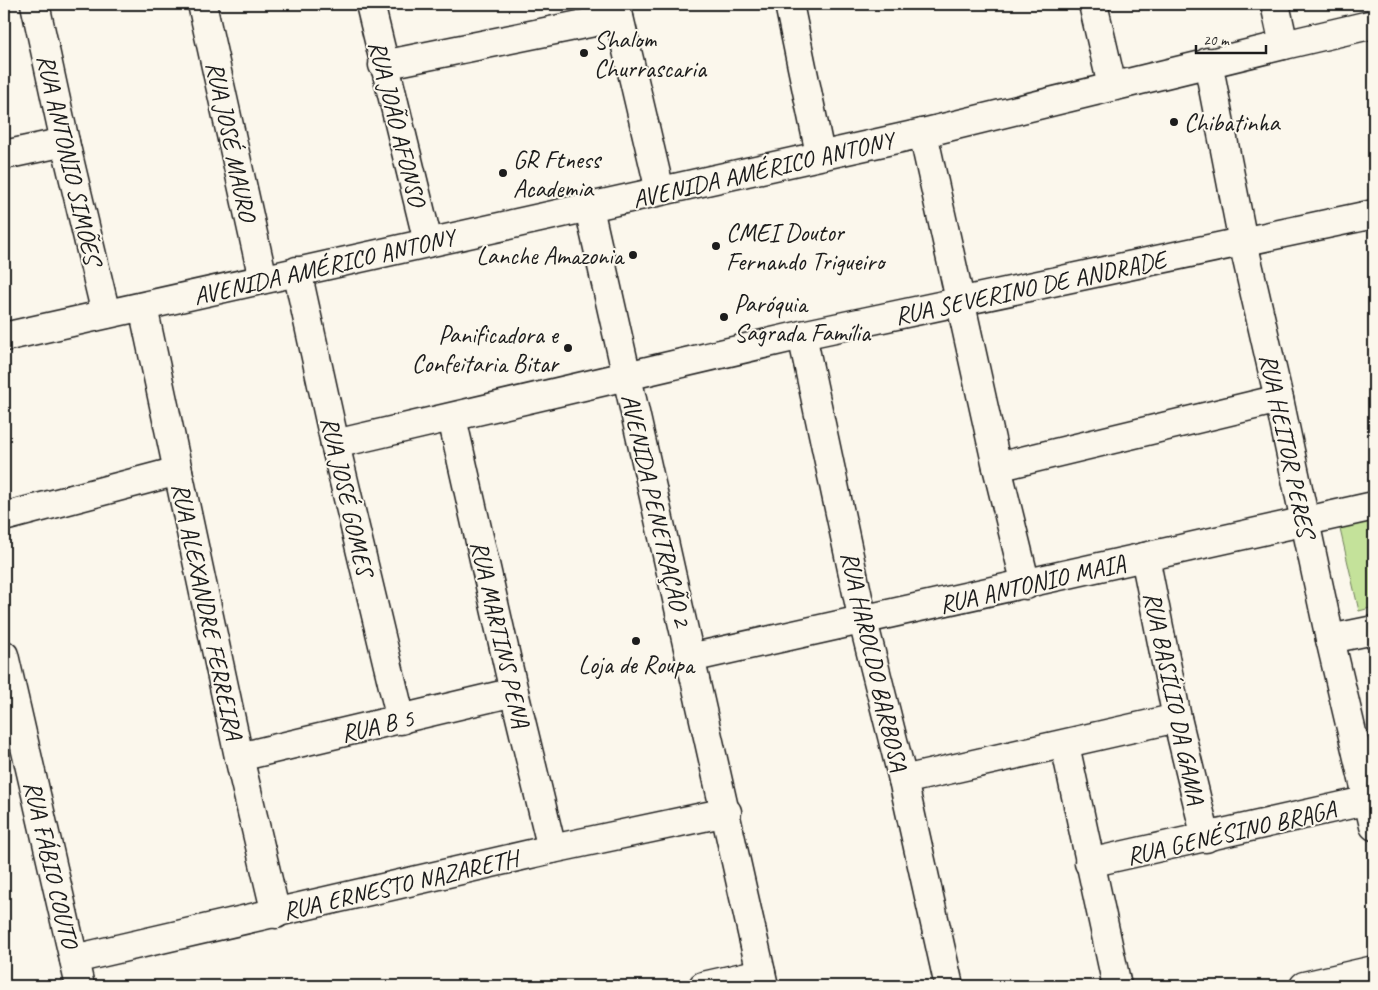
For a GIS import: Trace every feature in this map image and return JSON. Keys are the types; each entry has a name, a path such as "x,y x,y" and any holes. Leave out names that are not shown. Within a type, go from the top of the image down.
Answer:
{"street":[{"name":"RUA ANTONIO SIMÕES","path":"35,4 65,142 106,314"},
{"name":"RUA JOSÉ MAURO","path":"202,4 263,278"},
{"name":"RUA JOÃO AFONSO","path":"370,4 383,65 428,242"},
{"path":"789,4 820,154"},
{"path":"1093,4 1112,86"},
{"path":"1275,4 1284,44"},
{"path":"383,65 617,10 660,191"},
{"name":"AVENIDA AMÉRICO ANTONY","path":"4,337 143,307 263,278 589,208 820,154 923,133 1208,62 1374,24"},
{"name":"RUA HEITOR PERES","path":"1208,62 1243,242 1279,399 1330,640 1372,809"},
{"path":"923,133 997,467 1026,585"},
{"path":"4,155 65,142"},
{"name":"AVENIDA PENETRAÇÃO 2","path":"589,208 690,658 727,812 763,980"},
{"name":"RUA SEVERINO DE ANDRADE","path":"335,444 802,335 1374,214"},
{"name":"RUA JOSÉ GOMES","path":"297,271 335,444 401,720"},
{"name":"RUA ALEXANDRE FERREIRA","path":"143,307 239,756 276,914"},
{"name":"RUA HAROLDO BARBOSA","path":"802,335 863,621 903,780 949,986"},
{"path":"997,467 1279,399"},
{"name":"RUA MARTINS PENA","path":"452,418 514,692 552,849"},
{"path":"4,517 178,471"},
{"name":"RUA ANTONIO MAIA","path":"690,658 1026,585 1374,506"},
{"name":"RUA BASÍLIO DA GAMA","path":"1145,557 1177,718 1206,838"},
{"path":"1330,640 1374,630"},
{"name":"RUA FÁBIO COUTO","path":"4,655 80,986"},
{"name":"RUA B 5","path":"239,756 401,720 514,692"},
{"path":"903,780 1065,745 1177,718"},
{"path":"1065,745 1117,986"},
{"name":"RUA GENÉSINO BRAGA","path":"1089,863 1206,838 1372,809"},
{"name":"RUA ERNESTO NAZARETH","path":"74,959 552,849 727,812"},
{"path":"1304,986 1374,970"},
{"path":"703,986 763,980"}],"green space":[{"path":"1374,516 1374,607 1359,611 1339,525"}],"place":[{"name":"Shalom Churrascaria","path":"584,53"},
{"name":"Chibatinha","path":"1174,122"},
{"name":"GR Ftness Academia","path":"503,173"},
{"name":"CMEI Doutor Fernando Trigueiro","path":"716,246"},
{"name":"Lanche Amazonia","path":"633,255"},
{"name":"Paróquia Sagrada Família","path":"724,317"},
{"name":"Panificadora e Confeitaria Bitar","path":"568,348"},
{"name":"Loja de Roupa","path":"636,641"}]}
